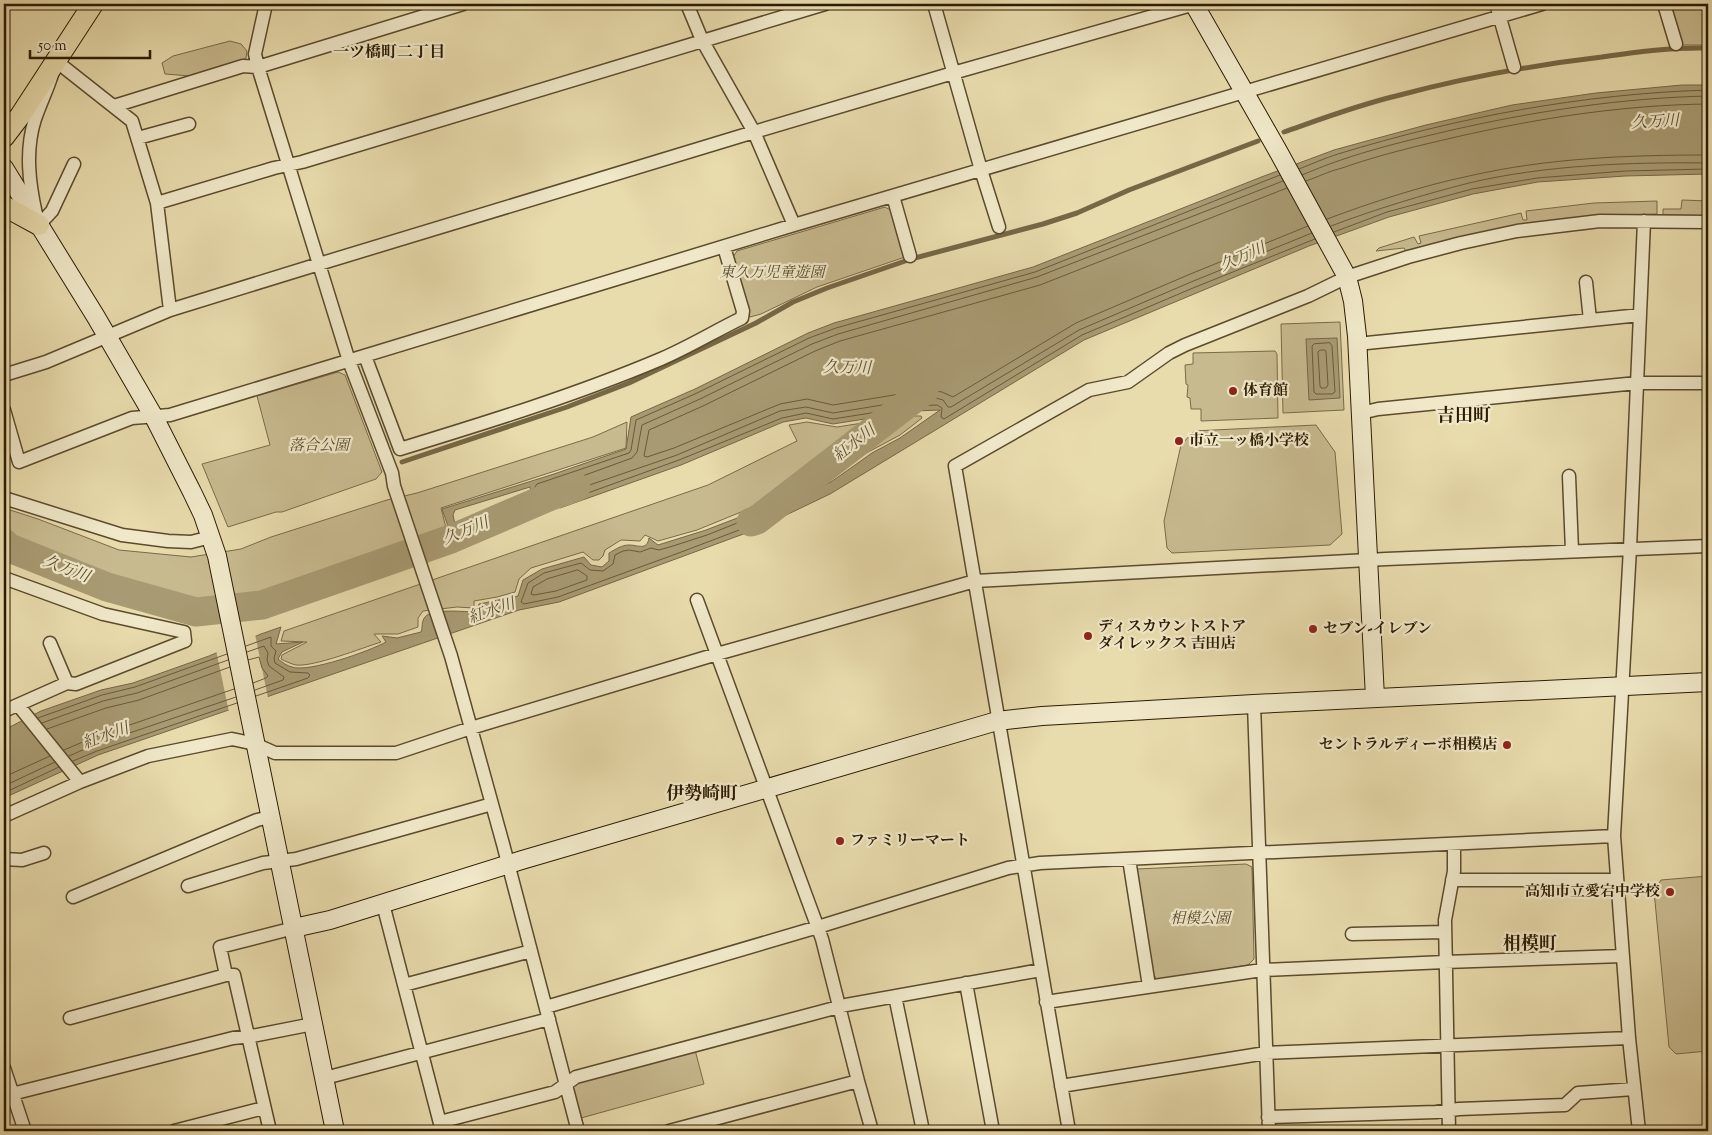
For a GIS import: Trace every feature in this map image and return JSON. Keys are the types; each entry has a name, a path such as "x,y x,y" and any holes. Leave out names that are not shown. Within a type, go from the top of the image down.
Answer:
{"main road":[{"path":"4,137 20,116 93,4"},
{"path":"4,206 39,225"}],"street":[{"path":"266,4 255,54 258,68 349,361 392,473 394,486 448,650 492,804 578,1131"},
{"path":"114,106 244,66 258,68 463,4"},
{"path":"687,4 702,40 754,132 794,226"},
{"path":"157,203 825,4"},
{"path":"934,4 981,170 999,226"},
{"path":"4,375 46,362 170,310 953,72 1194,4 1347,277 1353,301 1357,344 1376,698"},
{"path":"1496,4 1514,67"},
{"path":"4,410 8,444 18,462 132,418 170,416 893,196 1542,4"},
{"path":"1664,4 1676,44"},
{"path":"39,225 30,183 30,141 35,118 50,84 56,60 132,121 157,203 170,310"},
{"path":"138,138 189,124"},
{"path":"39,225 52,210 74,164"},
{"path":"4,168 154,417 192,492 211,539 221,575 336,1131"},
{"path":"893,196 910,256"},
{"path":"1068,1131 955,466 1089,390 1128,382 1169,353 1308,296 1347,277 1408,257 1487,237 1550,226 1600,221 1708,222"},
{"path":"1639,1131 1629,1038 1614,836 1630,548 1644,221"},
{"path":"366,356 400,449 538,406 600,384 663,358 742,318 743,311 724,247"},
{"path":"1586,282 1590,320"},
{"path":"1357,344 1640,315"},
{"path":"1361,413 1378,409 1637,383 1708,384"},
{"path":"1569,476 1572,551"},
{"path":"4,498 122,535 191,542 211,539"},
{"path":"5,819 80,782 148,756 232,739 255,744 275,753 396,753 471,728 717,654 975,581 1370,560 1708,546"},
{"path":"4,578 103,614 184,632 185,641 76,684 67,683 20,709 4,711"},
{"path":"697,600 818,926 872,1131"},
{"path":"50,643 67,683"},
{"path":"226,975 220,947 330,920 508,864 997,721 1042,716 1254,704 1708,682"},
{"path":"1254,704 1269,1131"},
{"path":"20,709 80,782"},
{"path":"188,886 263,863 296,859 492,804"},
{"path":"73,897 257,820 270,817"},
{"path":"325,1078 422,1052 818,926 1008,868 1024,865 1259,852 1614,836"},
{"path":"1449,1131 1445,920 1452,880 1454,844"},
{"path":"4,860 22,860 44,853"},
{"path":"1129,859 1149,986"},
{"path":"1452,880 1617,880"},
{"path":"383,904 441,1127 555,1092 576,1076 839,1007 1041,970"},
{"path":"1352,934 1445,932"},
{"path":"404,985 531,951"},
{"path":"1046,1002 1262,970 1623,956"},
{"path":"70,1018 226,975 234,975 270,1131"},
{"path":"966,983 993,1131"},
{"path":"895,996 923,1131"},
{"path":"8,1094 233,1038 313,1024"},
{"path":"1061,1086 1266,1052 1629,1038"},
{"path":"4,1068 8,1094 25,1131"},
{"path":"669,1131 858,1081"},
{"path":"1268,1117 1436,1112 1565,1105 1578,1093 1634,1089"},
{"path":"174,1131 264,1108"}],"green space":[{"path":"1668,4 1708,4 1708,45 1680,45"},
{"path":"230,41 241,44 247,51 246,58 233,65 190,76 165,74 162,63 173,56"},
{"path":"1682,200 1708,201 1708,216 1663,215 1663,209 1681,209"},
{"path":"1657,201 1657,214 1592,216 1553,220 1498,230 1407,253 1404,248 1376,251 1379,248 1414,237 1418,244 1421,243 1419,236 1521,213 1523,220 1527,220 1526,211 1594,203"},
{"name":"東久万児童遊園","path":"885,207 892,211 905,257 817,287 761,314 750,317 733,257 737,251"},
{"path":"1340,322 1344,410 1283,413 1281,324"},
{"name":"体育館","path":"1275,351 1277,354 1278,418 1201,421 1201,409 1191,409 1190,398 1187,397 1188,385 1186,384 1185,365 1193,364 1193,353"},
{"name":"落合公園","path":"338,372 345,375 382,472 376,479 282,512 276,512 228,527 202,464 270,445 257,396"},
{"path":"907,416 921,416 922,418 900,435 844,465 829,476 697,530 658,541 645,535 640,541 621,540 605,550 599,560 593,560 583,552 531,568 519,579 515,592 474,601 474,608 457,607 423,611 418,618 418,627 398,634 374,634 381,642 338,656 304,665 294,665 281,659 282,655 307,642 281,641 284,631 708,485 797,441 789,425 807,422 837,427"},
{"path":"627,422 626,448 441,508 448,536 278,591 272,599 189,606 19,546 4,533 4,508 119,550 191,557 241,549 271,537 387,500 417,493 593,437"},
{"path":"1316,425 1335,452 1342,534 1330,545 1172,553 1167,548 1164,521 1181,445 1194,431"},
{"name":"相模公園","path":"1246,864 1252,867 1254,959 1248,965 1157,980 1152,972 1137,869"},
{"path":"1708,876 1708,1051 1676,1054 1669,1047 1654,891 1661,880"},
{"path":"695,1050 704,1084 581,1118 573,1088 577,1082"}],"water":[{"path":"1682,85 1708,85 1708,174 1625,176 1538,182 1473,194 1389,217 1309,246 1084,340 830,494 757,529 559,602 519,610 98,755 4,798 4,730 41,711 101,690 133,683 209,656 281,627 276,644 303,642 282,652 278,659 290,666 300,668 311,667 367,651 386,642 382,636 397,638 421,632 425,617 434,612 476,612 479,604 518,596 523,580 542,569 584,557 591,565 602,567 609,561 609,553 621,546 644,546 649,538 658,545 706,530 831,482 872,453 900,438 940,410 915,411 833,424 806,418 783,422 681,465 560,508 567,498 547,502 532,498 530,487 455,510 453,515 456,529 451,535 442,509 626,449 631,417 695,389 808,333 834,323 1033,267 1334,150 1426,125 1512,105 1596,93"},
{"path":"1337,338 1340,398 1309,400 1306,339"}],"pier":[{"path":"255,634 268,698 229,712 216,650"}],"waterway":[{"path":"1284,132 1340,112 1447,83 1550,64 1642,52 1682,48 1708,48"},
{"path":"402,462 567,407 629,383 756,323 793,302 827,288 911,259 1043,224 1077,213 1129,190 1258,141"},
{"name":"紅水川","path":"751,522 757,520 924,391"},
{"name":"久万川","path":"4,543 7,547 107,587 196,612 262,605 451,539 576,487"}],"place":[{"name":"体育館","path":"1233,391"},
{"name":"市立一ッ橋小学校","path":"1179,441"},
{"name":"セブン-イレブン","path":"1313,629"},
{"name":"ディスカウントストア ダイレックス 吉田店","path":"1088,636"},
{"name":"セントラルディーボ相模店","path":"1507,745"},
{"name":"ファミリーマート","path":"840,841"},
{"name":"高知市立愛宕中学校","path":"1670,892"}],"district":[{"name":"一ツ橋町二丁目","path":"389,53"},
{"name":"吉田町","path":"1464,417"},
{"name":"伊勢崎町","path":"702,795"},
{"name":"相模町","path":"1530,945"}]}
